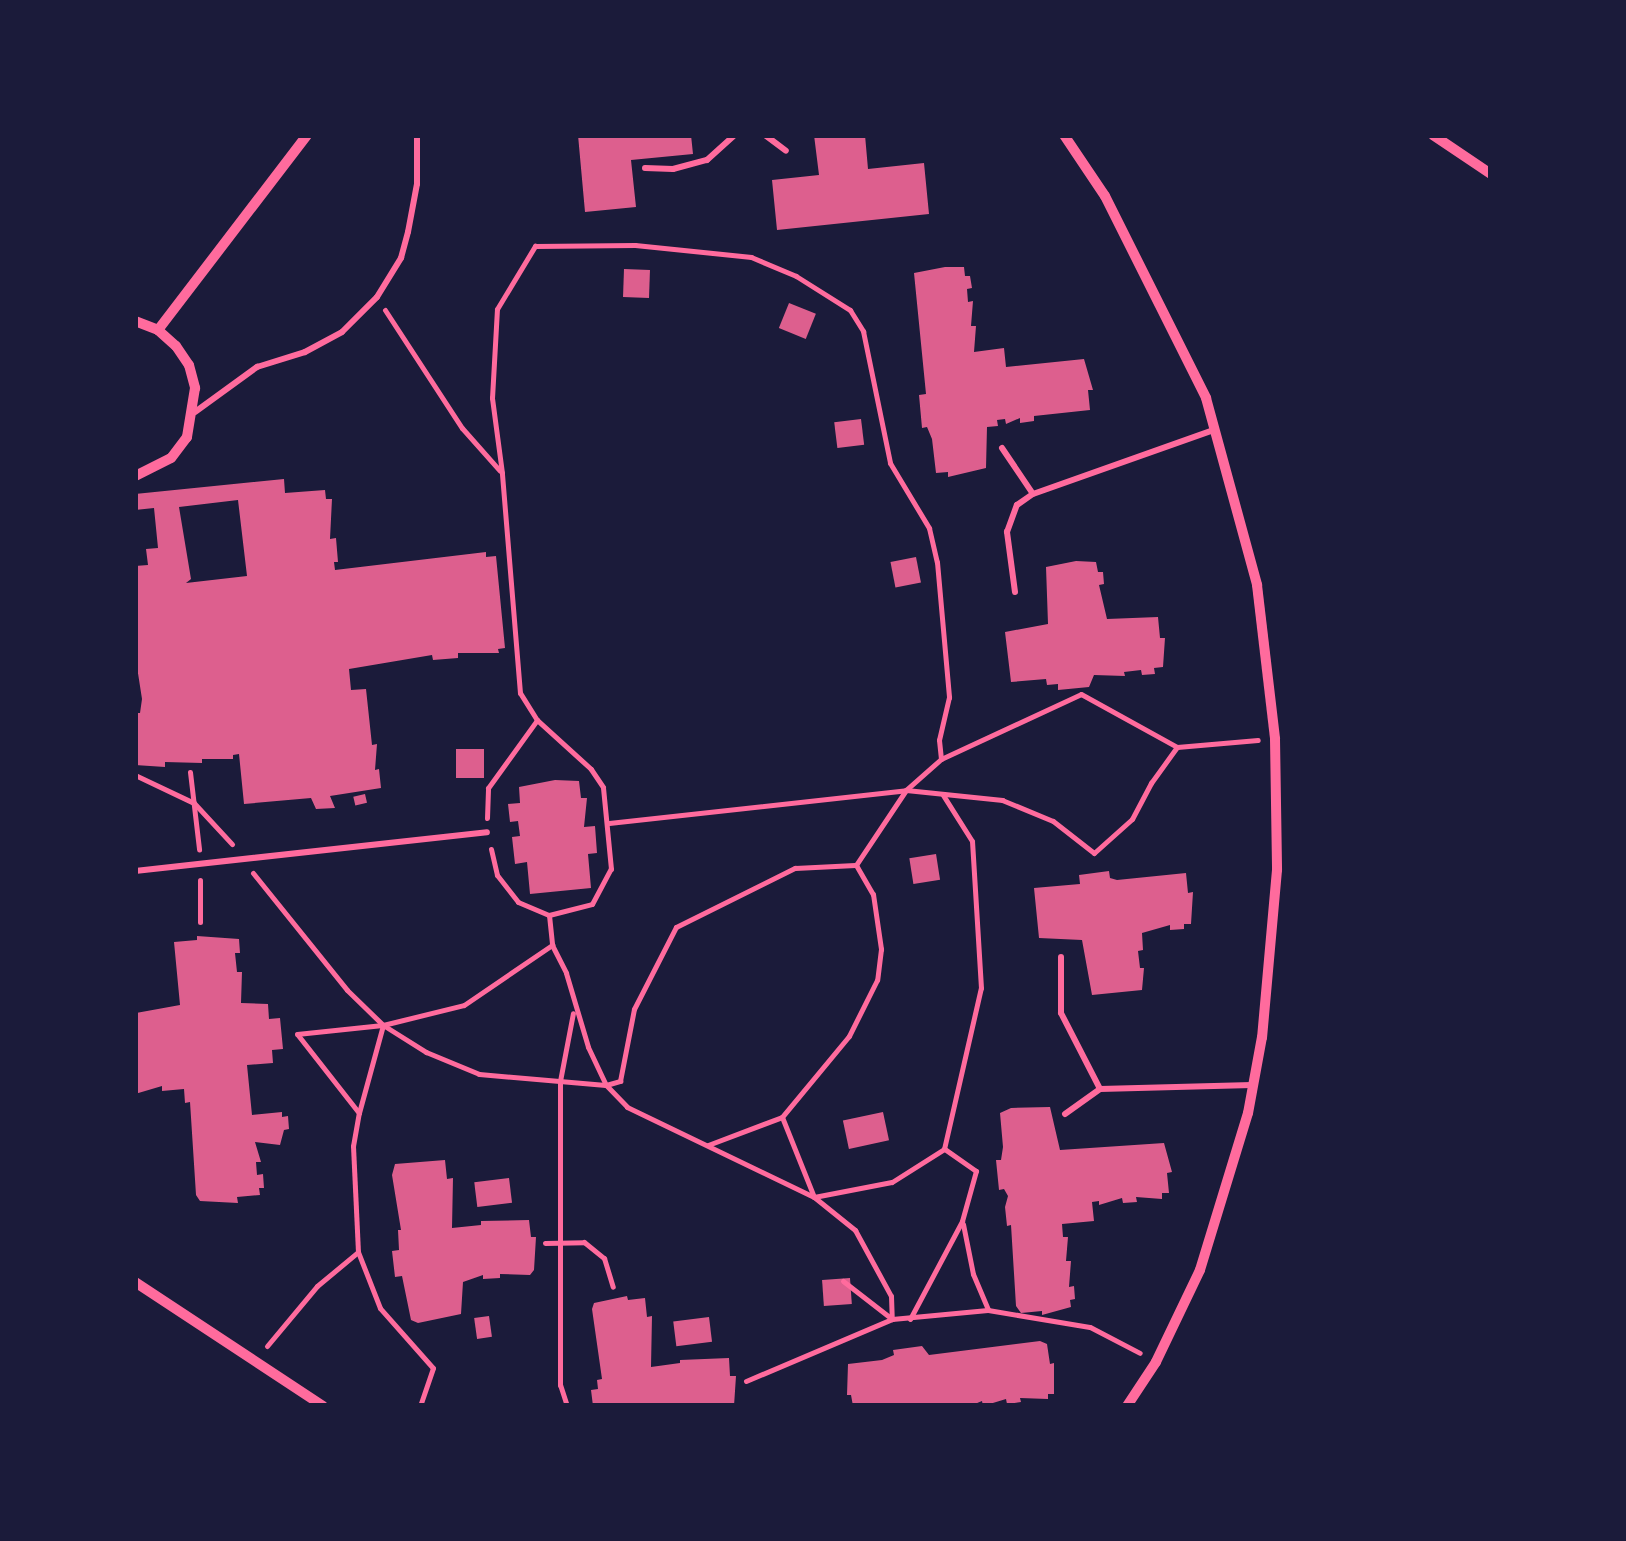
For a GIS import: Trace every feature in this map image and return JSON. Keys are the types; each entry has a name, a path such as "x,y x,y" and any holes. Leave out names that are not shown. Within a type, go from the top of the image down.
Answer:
{"street":[{"path":"158,330 307,135"},
{"path":"1064,135 1105,196 1165,309 1215,429 1257,586 1276,739 1277,870 1254,1085 1200,1270 1156,1362 1127,1406"},
{"path":"1434,135 1491,174"},
{"path":"135,321 158,330 189,365 196,388 195,412 187,437 171,458 135,476"},
{"path":"135,1282 323,1406"}],"lane":[{"path":"195,412 257,367 305,352 342,332 377,297 401,258 408,232 417,184 417,135"},
{"path":"644,168 692,165 706,160 735,135"},
{"path":"765,135 786,151"},
{"path":"1016,592 1007,532 1017,505 1033,494 1215,429"},
{"path":"1002,448 1033,494"},
{"path":"135,871 486,832"},
{"path":"1061,956 1061,1013 1072,1043 1100,1089"},
{"path":"1065,1114 1100,1089 1254,1085"}],"path":[{"path":"537,720 488,788 486,832 496,874 518,902 549,914 592,904 611,869 609,824 603,787 591,768 537,720 520,694 492,398 497,309 536,246 635,245 751,257 796,276 850,310 863,331 890,464 929,528 938,562 950,698 940,740 941,759"},
{"path":"377,297 462,428 502,473"},
{"path":"856,865 906,790 941,759 1081,694 1177,747 1276,739"},
{"path":"609,824 906,790 1002,800 1053,820 1094,853 1132,820 1150,782 1177,747"},
{"path":"135,776 194,803 218,824 347,990 384,1025 426,1052 479,1074 606,1085 620,1081 634,1009 676,928 796,868 856,865"},
{"path":"814,1197 892,1182 944,1149 981,988 972,841 944,795"},
{"path":"708,1146 782,1117 849,1036 877,980 881,949 872,894 856,865"},
{"path":"549,914 552,944 566,972 574,1010 606,1085 627,1107 814,1197 855,1230 891,1296 892,1318"},
{"path":"359,1113 296,1034 384,1025 464,1005 552,944"},
{"path":"567,1406 560,1385 560,1081 574,1010"},
{"path":"384,1025 353,1146 358,1252 380,1308 433,1368 420,1406"},
{"path":"782,1117 814,1197"},
{"path":"910,1319 962,1220 976,1171 944,1149"},
{"path":"962,1220 973,1274 988,1310"},
{"path":"544,1243 584,1242 604,1258 614,1287"},
{"path":"256,1360 316,1286 358,1252"},
{"path":"843,1281 892,1318"},
{"path":"746,1381 892,1318 988,1310 1090,1327 1156,1362"}],"building":[{"path":"578,135 691,135 693,154 631,160 636,207 585,212"},
{"path":"814,135 865,135 868,169 924,163 929,214 777,230 772,180 819,175"},
{"path":"964,267 965,276 970,276 972,288 967,289 968,302 973,301 971,326 976,326 974,352 1004,348 1006,367 1084,359 1093,390 1088,390 1090,410 1034,416 1034,421 1020,423 1020,418 1006,424 1005,419 997,420 998,426 987,427 986,468 948,477 948,472 936,473 932,439 927,427 922,428 919,395 926,394 914,273"},
{"path":"624,269 650,270 649,298 623,297"},
{"path":"789,303 816,314 806,339 779,328"},
{"path":"861,419 864,445 837,448 834,422"},
{"path":"284,479 285,493 325,490 326,499 332,499 330,539 336,538 335,570 486,552 486,557 496,556 505,648 498,649 499,653 458,653 458,658 433,660 432,655 349,669 351,690 366,689 372,745 377,744 375,770 379,769 381,788 330,796 335,808 316,809 311,798 244,804 239,754 233,755 233,759 202,759 202,763 165,762 165,767 135,765 135,713 140,713 142,699 135,654 135,566 148,565 146,549 158,548 154,508 135,510 135,494","holes":["238,500 247,576 186,583 191,579 179,507"]},
{"path":"916,557 921,583 895,587 890,562"},
{"path":"1096,562 1098,572 1103,572 1104,584 1099,585 1107,619 1158,617 1160,638 1165,638 1163,667 1154,668 1155,674 1142,675 1141,670 1124,672 1125,676 1094,675 1089,687 1058,690 1058,684 1047,685 1046,679 1011,682 1005,632 1048,624 1046,567"},
{"path":"456,749 484,749 484,778 456,778"},
{"path":"555,780 579,781 581,798 587,798 584,827 595,826 597,853 588,854 591,888 530,894 527,862 515,864 512,837 520,836 518,821 510,822 508,804 520,803 519,787"},
{"path":"365,794 367,803 355,805 353,797"},
{"path":"936,854 940,880 913,884 909,858"},
{"path":"1109,871 1110,878 1117,880 1186,873 1188,893 1193,892 1191,924 1184,924 1184,929 1170,930 1170,925 1142,933 1143,950 1138,951 1140,968 1144,968 1142,990 1092,995 1082,940 1039,938 1034,888 1080,884 1079,875"},
{"path":"197,936 239,939 240,953 235,953 237,972 242,972 241,1003 268,1004 269,1019 280,1018 283,1049 272,1050 273,1063 247,1065 252,1115 282,1112 282,1117 288,1116 289,1129 284,1130 280,1145 255,1142 261,1162 256,1162 257,1175 263,1174 264,1188 259,1188 260,1195 237,1197 238,1203 200,1201 196,1195 190,1102 185,1103 184,1089 162,1091 162,1086 135,1094 136,1013 180,1005 174,942 197,940"},
{"path":"1050,1107 1060,1150 1164,1143 1172,1172 1167,1173 1169,1193 1162,1193 1162,1199 1136,1197 1137,1202 1123,1203 1122,1198 1099,1205 1099,1201 1092,1202 1094,1221 1062,1224 1063,1237 1068,1237 1066,1261 1071,1261 1069,1287 1074,1286 1075,1299 1070,1300 1071,1307 1042,1315 1042,1311 1021,1313 1016,1306 1011,1225 1007,1226 1005,1207 1008,1196 1004,1189 999,1190 996,1160 1001,1160 1003,1147 1000,1113 1011,1108"},
{"path":"883,1112 889,1140 849,1149 843,1121"},
{"path":"445,1160 447,1179 453,1178 452,1228 481,1225 481,1221 529,1220 531,1237 536,1237 534,1270 530,1275 500,1274 500,1278 483,1279 483,1275 463,1282 461,1314 418,1323 411,1320 402,1276 395,1277 392,1251 399,1250 401,1230 392,1175 395,1164"},
{"path":"509,1178 512,1203 477,1207 474,1182"},
{"path":"850,1278 852,1304 824,1306 822,1280"},
{"path":"627,1296 628,1300 645,1298 647,1317 652,1316 651,1367 680,1360 729,1358 730,1376 736,1376 734,1406 593,1406 591,1390 598,1389 597,1380 602,1379 592,1309 594,1303"},
{"path":"489,1316 492,1337 477,1339 474,1318"},
{"path":"709,1317 712,1342 676,1346 673,1321"},
{"path":"1040,1341 1047,1344 1050,1364 1054,1363 1054,1394 1048,1394 1048,1399 1020,1398 1021,1402 1007,1404 1006,1399 983,1406 982,1401 970,1406 853,1406 851,1395 847,1395 848,1364 882,1360 894,1355 893,1350 922,1346 929,1355"}]}
